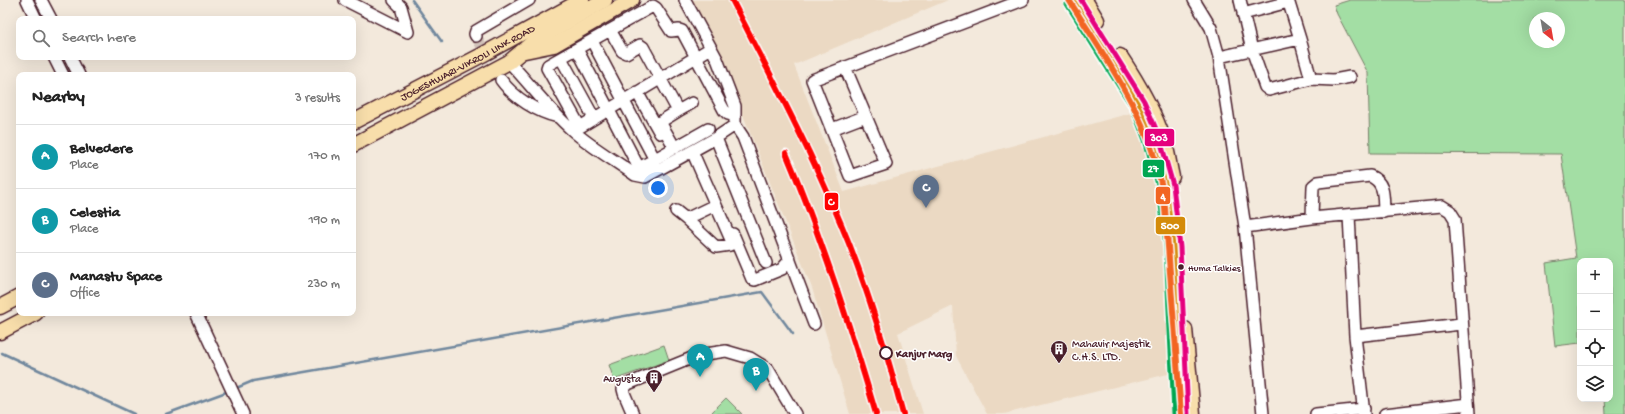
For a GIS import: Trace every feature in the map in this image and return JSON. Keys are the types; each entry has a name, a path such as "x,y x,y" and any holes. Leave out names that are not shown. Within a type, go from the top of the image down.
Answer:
{"main road":[{"name":"JOGESHWARI-VIKROLI LINK ROAD","path":"356,120 482,55 581,0"},
{"path":"550,40 605,0"},
{"path":"550,40 632,0"},
{"path":"1073,0 1138,104 1152,138 1166,187 1170,208 1173,247 1181,414"},
{"path":"1085,0 1144,94 1165,142 1173,185 1192,414"},
{"name":"JOGESHWARI-VIKROLI LINK ROAD","path":"356,143 514,57 550,40"},
{"path":"0,307 16,299"},
{"path":"0,332 30,316"}],"street":[{"path":"27,0 35,16"},
{"path":"41,0 49,16"},
{"path":"344,0 408,32 402,7 394,0"},
{"path":"476,36 476,31 529,0"},
{"path":"514,57 526,79 558,117 576,129 634,175 645,177 716,138 735,120 735,106 717,59 685,0"},
{"path":"845,67 886,164 850,176 812,80 845,67 1023,0"},
{"path":"1194,0 1211,28 1219,57 1245,227 1263,414"},
{"path":"1240,0 1242,14 1252,50 1265,87 1269,90 1310,79 1334,80 1350,77"},
{"path":"1242,14 1288,1 1300,39 1310,79"},
{"path":"576,129 547,68 548,65 653,6 656,8 671,31 682,31 724,110 735,120 743,137 814,324"},
{"path":"610,30 622,51 626,53 640,45 643,47 678,111"},
{"path":"1219,57 1300,39"},
{"path":"592,41 655,160"},
{"path":"576,129 711,48"},
{"path":"576,49 639,168 708,129"},
{"path":"561,58 594,118"},
{"path":"56,60 62,72"},
{"path":"72,60 78,72"},
{"path":"501,80 508,90 538,110 548,115 558,117"},
{"path":"637,92 658,124 672,150"},
{"path":"658,124 692,103"},
{"path":"832,129 866,116"},
{"path":"716,138 766,263"},
{"path":"694,150 752,279 755,280 782,269 790,260"},
{"path":"676,211 716,247 730,245 732,242 715,205 694,150"},
{"path":"1312,218 1313,186 1318,182 1370,176 1377,179 1381,184 1384,212"},
{"path":"686,219 715,205"},
{"path":"1245,227 1312,218 1442,206 1450,211 1454,219 1468,409 1385,414"},
{"path":"1316,414 1364,412 1355,336 1349,215"},
{"path":"197,316 242,411"},
{"path":"1355,336 1461,324"},
{"path":"633,414 624,393 624,389 628,384 699,355 726,351 750,358 768,369 796,414"}],"shaded area":[{"path":"690,0 948,0 794,65 844,192 1131,113 1141,127 1157,181 1163,243 1168,374 1004,414 987,414 956,356 953,306 898,333 923,414 850,414 812,288 720,57"}],"green space":[{"path":"1350,0 1625,0 1625,414 1606,414 1605,402 1613,402 1613,258 1577,258 1577,343 1555,346 1546,263 1576,258 1561,154 1370,153 1368,73 1337,14 1334,5"},
{"path":"664,345 669,360 614,380 609,365"},
{"path":"726,398 742,414 714,414 712,412"}],"waterway":[{"path":"412,0 442,42"},
{"path":"234,389 253,381 762,292 793,334"},
{"path":"2,353 134,414"},
{"path":"166,414 229,391"}],"tunnel":[{"path":"476,36 498,75"}],"transit line":[{"name":"C","path":"732,0 775,83 829,195 841,224 859,270 875,318 903,414"},
{"name":"4","path":"1069,0 1129,98 1142,124 1152,150 1160,178 1165,208 1181,414"},
{"name":"500","path":"1073,0 1138,104 1152,138 1166,187 1173,247 1181,414"},
{"name":"303","path":"1081,0 1144,101 1159,136 1173,185 1180,247 1188,414"},
{"name":"27","path":"1067,4 1132,107 1145,140 1159,188 1166,248 1174,414"},
{"name":"C","path":"786,153 812,217 835,282 876,414"}],"place":[{"name":"Manastu Space","path":"926,208"},
{"name":"Huma Talkies","path":"1181,267"},
{"name":"Kanjur Marg","path":"886,353"},
{"name":"Mahavir Majestik C.H.S. LTD.","path":"1059,364"},
{"name":"Belvedere","path":"700,377"},
{"name":"Celestia","path":"756,391"},
{"name":"Augusta","path":"654,393"}]}
